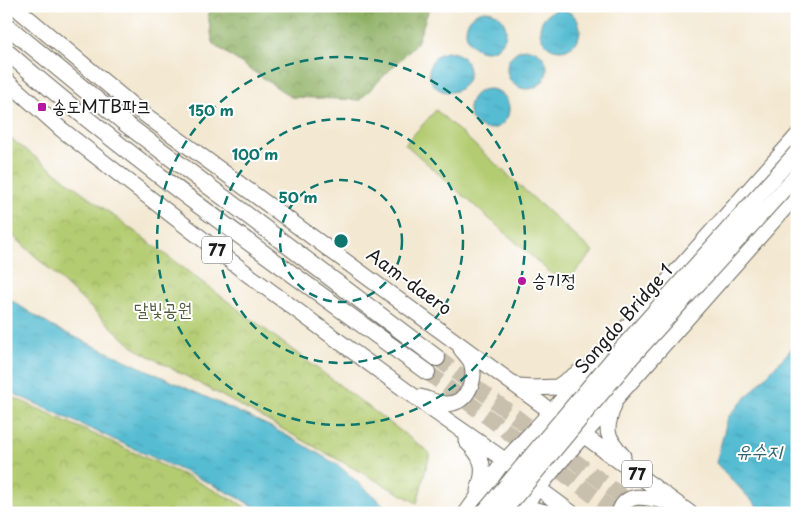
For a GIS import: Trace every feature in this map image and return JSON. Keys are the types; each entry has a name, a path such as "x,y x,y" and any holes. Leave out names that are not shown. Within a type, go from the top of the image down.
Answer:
{"highway":[{"path":"6,25 126,124 437,358"},
{"path":"6,51 112,140 427,372"}],"main road":[{"name":"Aam-daero","path":"14,6 133,106 519,386 684,509"},
{"name":"77","path":"6,80 61,129 250,276 434,411 506,461 572,513"},
{"path":"472,512 506,461 595,364 797,136"},
{"name":"Songdo Bridge 1","path":"472,512 797,152"},
{"name":"Songdo Bridge 1","path":"502,513 631,358 797,175"},
{"path":"518,513 584,434 797,194"},
{"path":"411,394 447,404 458,401 468,391 473,379 470,362 453,339"},
{"path":"519,386 532,388 557,387 576,373 595,364"},
{"path":"617,398 609,418 608,433 611,442 641,476"},
{"path":"434,411 477,452 482,463 481,481 472,512"},
{"path":"618,513 623,504 630,498 639,496 684,509"},
{"path":"529,513 537,510 549,513"}],"green space":[{"path":"212,6 430,6 417,43 360,100 291,97 213,44 208,15"},
{"path":"436,110 593,252 564,285 405,144"},
{"name":"달빛공원","path":"6,135 430,453 417,503 133,347 6,229"},
{"path":"6,394 190,478 239,503 253,513 11,513 6,509"}],"water":[{"path":"560,10 574,16 580,30 574,44 560,50 546,44 540,30 546,16"},
{"path":"486,11 500,17 506,31 500,45 486,51 472,45 466,31 472,17"},
{"path":"527,49 541,55 547,69 541,83 527,89 513,83 507,69 513,55"},
{"path":"449,52 463,58 469,72 463,86 449,92 435,86 429,72 435,58"},
{"path":"489,89 503,95 509,109 503,123 489,129 475,123 469,109 475,95"},
{"path":"6,297 53,327 269,426 304,445 339,466 393,513 262,513 241,499 209,483 6,390"},
{"name":"유수지","path":"797,343 797,513 766,513 716,463 728,417"}],"tunnel":[{"path":"437,358 644,513"},
{"path":"427,372 617,513"}],"place":[{"name":"송도MTB파크","path":"42,107"},
{"name":"승기정","path":"522,281"}]}
